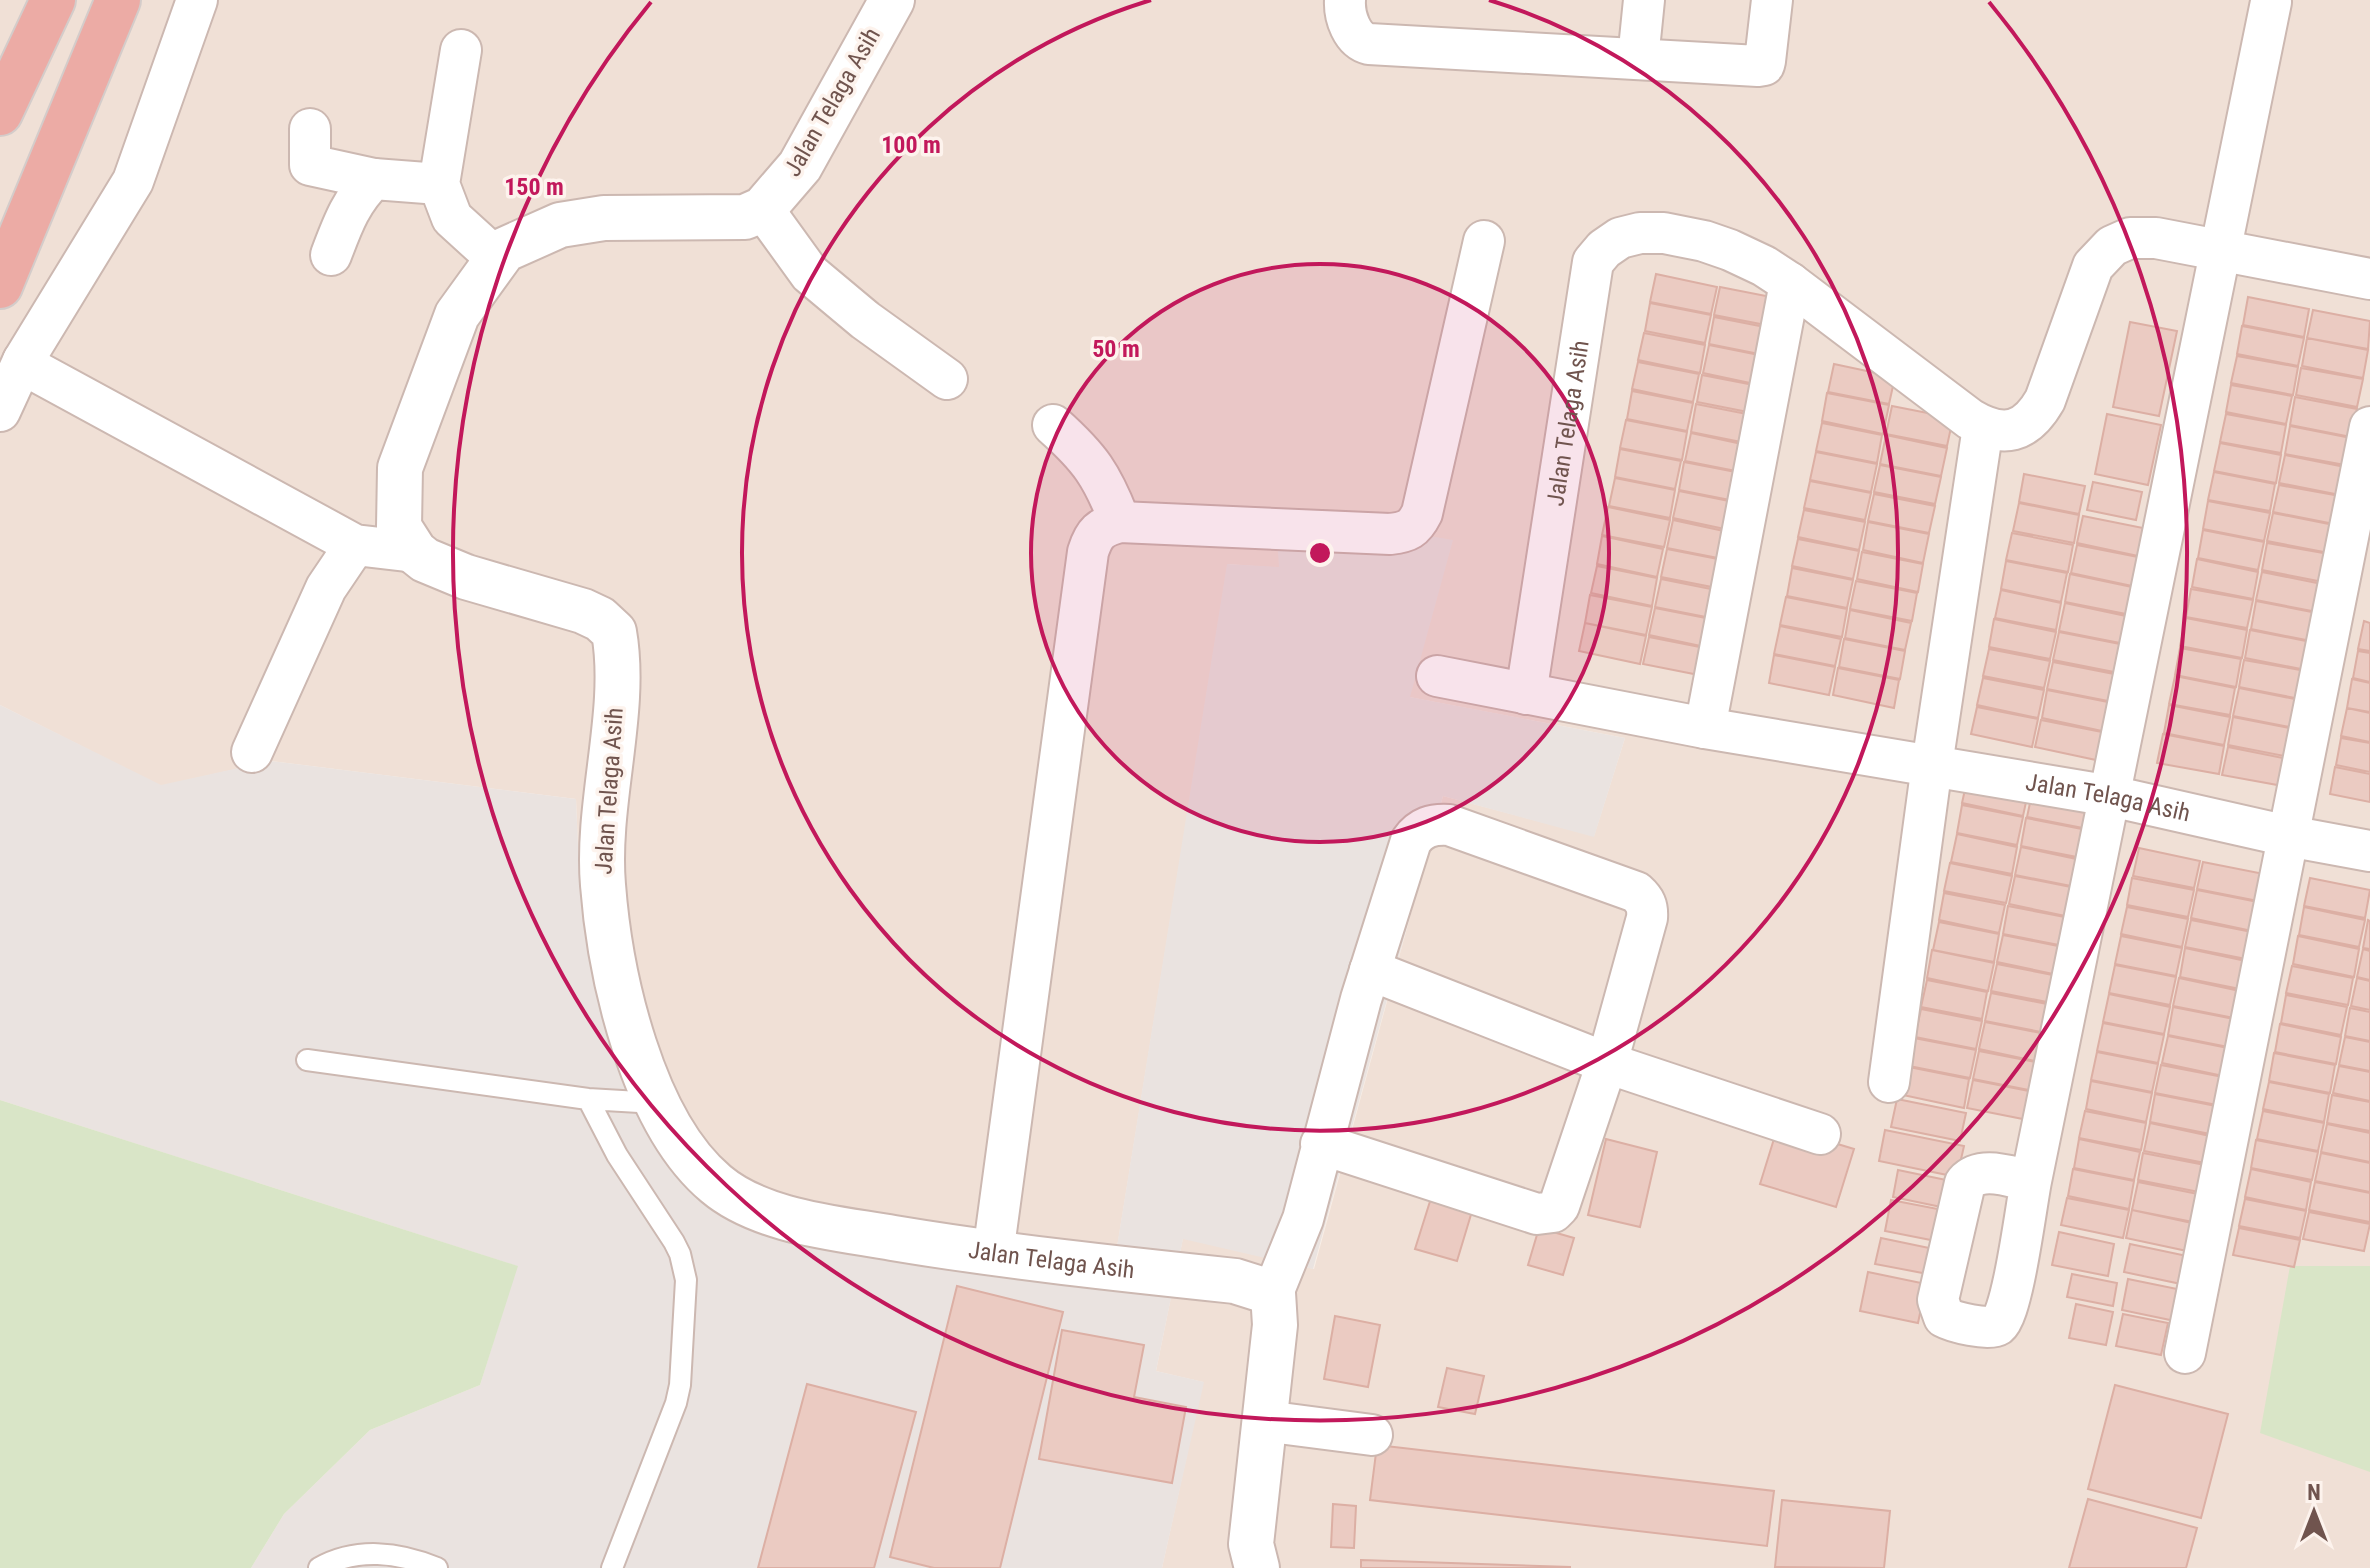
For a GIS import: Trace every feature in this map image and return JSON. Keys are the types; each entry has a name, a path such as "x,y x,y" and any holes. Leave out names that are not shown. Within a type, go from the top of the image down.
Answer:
{"highway":[{"path":"0,113 53,0"},
{"path":"0,286 118,0"}],"street":[{"path":"0,411 23,361 133,181 197,0"},
{"name":"Jalan Telaga Asih","path":"763,209 800,166 892,0"},
{"path":"1345,0 1347,17 1357,38 1369,44 1764,65 1772,0"},
{"path":"1638,59 1644,0"},
{"path":"2031,1181 2271,2"},
{"path":"461,50 439,184 452,218 496,258"},
{"path":"310,129 310,165 374,179 439,184"},
{"path":"331,255 345,218 360,192 374,179"},
{"path":"415,552 399,527 400,468 457,315 504,250 560,225 604,218 745,217 763,209 810,274 865,320 947,379"},
{"name":"Jalan Telaga Asih","path":"1983,427 1764,266 1704,241 1664,233 1640,233 1620,238 1604,249 1593,262 1526,694 1705,728 2111,796 2370,851"},
{"path":"1889,1082 1932,765 1983,427 2007,431 2022,427 2035,418 2045,400 2093,266 2112,246 2130,238 2156,238 2370,279"},
{"path":"993,1254 1088,552 1094,534 1105,526 1120,522 1390,534 1407,532 1414,527 1422,513 1484,241"},
{"path":"1705,728 1790,283"},
{"path":"23,361 39,373 355,545 415,552"},
{"path":"1053,425 1083,453 1106,487 1120,522"},
{"path":"2185,1353 2370,427"},
{"path":"252,752 326,588 355,545"},
{"name":"Jalan Telaga Asih","path":"415,552 425,560 466,577 583,611 600,619 614,632 618,674 601,858 606,929 628,1023 656,1103 687,1155 717,1185 762,1210 820,1225 993,1254 1235,1281 1273,1293"},
{"path":"1437,676 1526,694"},
{"path":"1257,1568 1251,1544 1275,1325 1273,1293 1303,1219 1321,1144 1370,970 1411,841 1427,826 1449,825 1636,892 1648,908 1647,918 1607,1063 1559,1206 1553,1212 1537,1214 1321,1144"},
{"path":"1370,970 1607,1063 1820,1134"},
{"path":"1264,1421 1372,1435"}],"lane":[{"path":"307,1060 588,1099 656,1103"},
{"path":"588,1099 617,1155 674,1242 686,1280 680,1385 676,1403 612,1568"},
{"path":"319,1568 351,1555 376,1555 404,1556 437,1568"}],"shaded area":[{"path":"0,0 2370,0 2370,1568 1162,1568 1203,1382 1156,1371 1183,1238 1314,1269 1443,796 1594,836 1625,738 1409,697 1279,568 1228,564 1114,1266 744,1201 672,1154 580,894 576,799 271,761 161,786 0,705"},
{"path":"1275,510 1453,540 1410,697 1625,738 1594,837 1443,796 1313,1269 1183,1239 1156,1371 1204,1382 1162,1568 251,1568 284,1514 370,1430 480,1385 517,1266 0,1100 0,705 161,785 271,761 576,799 580,894 672,1154 744,1201 1114,1265 1227,564 1279,567"}],"green space":[{"path":"0,1100 518,1266 480,1385 370,1430 284,1514 251,1568 0,1568"},
{"path":"2290,1266 2370,1266 2370,1472 2260,1433"}],"building":[{"path":"1656,274 1717,287 1711,314 1650,302"},
{"path":"1720,287 1781,299 1776,327 1714,315"},
{"path":"2248,297 2309,309 2304,337 2243,325"},
{"path":"1650,303 1711,315 1705,343 1645,331"},
{"path":"2313,310 2370,321 2368,349 2307,338"},
{"path":"1714,317 1775,329 1769,356 1709,344"},
{"path":"2130,322 2177,331 2159,416 2113,407"},
{"path":"2242,326 2304,338 2298,366 2237,354"},
{"path":"1644,333 1705,345 1700,373 1638,360"},
{"path":"2307,338 2368,350 2363,378 2302,366"},
{"path":"1709,345 1769,357 1764,386 1703,373"},
{"path":"2237,356 2298,367 2293,395 2231,383"},
{"path":"1638,362 1699,374 1693,402 1632,389"},
{"path":"1834,364 1895,377 1889,404 1828,392"},
{"path":"2301,368 2363,379 2357,407 2296,395"},
{"path":"1702,375 1764,387 1758,414 1697,402"},
{"path":"2231,385 2292,396 2286,424 2226,412"},
{"path":"1632,391 1693,403 1687,431 1627,419"},
{"path":"1827,393 1889,405 1883,434 1822,421"},
{"path":"2295,397 2357,409 2351,437 2290,425"},
{"path":"1696,404 1757,416 1751,444 1691,432"},
{"path":"1892,406 1953,418 1947,446 1886,434"},
{"path":"2107,414 2161,425 2148,485 2095,474"},
{"path":"2226,414 2286,425 2281,453 2220,442"},
{"path":"1626,420 1687,432 1682,460 1620,448"},
{"path":"1822,423 1882,435 1877,463 1816,451"},
{"path":"2290,426 2351,438 2345,465 2285,454"},
{"path":"1691,433 1751,446 1746,473 1685,461"},
{"path":"1886,435 1947,448 1941,476 1880,464"},
{"path":"2220,443 2281,455 2276,483 2214,471"},
{"path":"1620,449 1681,461 1675,489 1615,477"},
{"path":"1816,452 1877,464 1871,492 1810,480"},
{"path":"2285,455 2345,467 2340,495 2279,483"},
{"path":"1684,462 1746,474 1740,502 1679,490"},
{"path":"1880,465 1941,477 1935,504 1874,492"},
{"path":"2214,472 2275,484 2270,511 2208,500"},
{"path":"2024,474 2085,486 2079,514 2019,502"},
{"path":"1615,478 1675,490 1670,518 1609,506"},
{"path":"1810,481 1871,493 1865,520 1804,508"},
{"path":"2093,482 2142,492 2136,520 2087,510"},
{"path":"2279,485 2340,496 2334,524 2273,512"},
{"path":"1679,491 1739,503 1734,531 1673,518"},
{"path":"1874,494 1935,506 1929,533 1868,521"},
{"path":"2208,501 2270,513 2264,541 2203,529"},
{"path":"2019,503 2079,515 2074,543 2013,531"},
{"path":"1608,507 1670,520 1664,547 1602,535"},
{"path":"1804,510 1865,522 1859,550 1798,537"},
{"path":"2273,513 2334,525 2329,553 2267,541"},
{"path":"2083,516 2143,528 2138,556 2077,543"},
{"path":"1673,520 1733,533 1728,560 1667,548"},
{"path":"1868,522 1929,534 1923,563 1863,550"},
{"path":"2203,530 2264,542 2258,570 2198,558"},
{"path":"2012,533 2073,545 2068,572 2006,560"},
{"path":"1602,536 1663,549 1657,577 1597,564"},
{"path":"1798,539 1859,551 1853,579 1792,566"},
{"path":"2267,543 2329,554 2323,582 2262,570"},
{"path":"2077,545 2138,557 2132,586 2071,573"},
{"path":"1667,549 1728,561 1722,589 1661,577"},
{"path":"1862,552 1923,564 1918,592 1857,579"},
{"path":"2197,559 2258,572 2253,599 2192,587"},
{"path":"2006,561 2067,573 2061,602 2001,589"},
{"path":"1597,566 1657,578 1652,606 1591,593"},
{"path":"1792,568 1853,580 1847,608 1787,596"},
{"path":"2262,572 2322,584 2317,612 2256,600"},
{"path":"2070,574 2132,587 2126,614 2065,602"},
{"path":"1661,579 1721,591 1716,619 1655,607"},
{"path":"1856,581 1917,593 1912,621 1850,609"},
{"path":"2191,589 2253,600 2247,628 2186,617"},
{"path":"2001,590 2061,603 2056,630 1995,618"},
{"path":"1590,595 1652,607 1646,635 1585,623"},
{"path":"1786,597 1847,609 1842,637 1780,625"},
{"path":"2256,601 2317,613 2311,641 2251,629"},
{"path":"2065,603 2126,616 2120,643 2059,631"},
{"path":"1655,608 1716,620 1710,648 1649,635"},
{"path":"1850,610 1911,623 1905,650 1845,638"},
{"path":"2186,618 2247,630 2242,658 2180,646"},
{"path":"1994,619 2056,632 2050,659 1989,647"},
{"path":"2364,621 2370,623 2370,651 2358,649"},
{"path":"1585,623 1646,636 1640,664 1579,651"},
{"path":"1780,626 1841,639 1835,666 1774,654"},
{"path":"2250,630 2311,642 2306,670 2245,658"},
{"path":"2059,632 2120,644 2114,672 2053,660"},
{"path":"1649,637 1710,649 1704,676 1643,664"},
{"path":"1844,639 1905,651 1900,679 1839,667"},
{"path":"2180,648 2241,659 2236,687 2175,675"},
{"path":"1989,649 2050,661 2044,688 1983,676"},
{"path":"2358,651 2370,653 2370,682 2353,678"},
{"path":"1774,655 1835,667 1829,695 1769,683"},
{"path":"2244,660 2306,671 2300,699 2239,687"},
{"path":"2053,662 2114,674 2108,701 2047,689"},
{"path":"1838,668 1899,680 1894,708 1833,695"},
{"path":"2175,676 2235,688 2230,715 2169,704"},
{"path":"1983,678 2044,690 2038,718 1977,705"},
{"path":"2352,679 2370,683 2370,712 2347,708"},
{"path":"2239,688 2300,700 2295,728 2233,716"},
{"path":"2047,690 2108,702 2102,731 2042,718"},
{"path":"2169,705 2230,717 2224,745 2164,733"},
{"path":"1977,707 2038,719 2032,747 1971,734"},
{"path":"2347,708 2370,713 2370,742 2341,736"},
{"path":"2233,717 2294,729 2289,757 2228,745"},
{"path":"2041,720 2102,732 2096,760 2035,747"},
{"path":"2163,734 2224,746 2219,774 2157,763"},
{"path":"2341,738 2370,743 2370,772 2336,765"},
{"path":"2228,747 2288,759 2283,786 2222,775"},
{"path":"2335,767 2370,774 2370,802 2330,794"},
{"path":"1968,776 2029,788 2023,816 1962,803"},
{"path":"2033,789 2093,801 2088,829 2027,817"},
{"path":"1962,805 2023,817 2017,845 1957,833"},
{"path":"2026,818 2087,830 2082,858 2021,846"},
{"path":"1957,834 2017,847 2012,874 1951,862"},
{"path":"2021,847 2081,860 2076,887 2015,875"},
{"path":"2139,848 2200,861 2194,888 2133,876"},
{"path":"2203,862 2264,874 2258,901 2197,889"},
{"path":"1950,863 2012,876 2006,903 1944,891"},
{"path":"2015,876 2076,888 2070,917 2009,904"},
{"path":"2132,878 2194,890 2188,917 2127,905"},
{"path":"2310,878 2370,890 2365,918 2304,906"},
{"path":"2197,890 2258,902 2252,931 2191,918"},
{"path":"1944,893 2005,905 1999,933 1939,920"},
{"path":"2008,906 2070,918 2064,946 2003,934"},
{"path":"2127,907 2188,919 2182,947 2121,934"},
{"path":"2304,907 2365,920 2359,947 2299,935"},
{"path":"2191,920 2252,932 2246,959 2185,947"},
{"path":"2370,921 2370,949 2363,948"},
{"path":"1939,922 1999,934 1994,962 1933,950"},
{"path":"2003,935 2063,947 2058,975 1997,962"},
{"path":"2121,936 2182,948 2176,976 2115,964"},
{"path":"2298,936 2359,949 2354,977 2293,964"},
{"path":"2185,948 2246,961 2240,989 2180,977"},
{"path":"2363,949 2370,951 2370,980 2357,977"},
{"path":"1932,950 1994,963 1988,991 1927,978"},
{"path":"1997,964 2058,976 2052,1003 1991,991"},
{"path":"2115,965 2176,977 2170,1005 2109,993"},
{"path":"2292,966 2353,978 2348,1005 2286,993"},
{"path":"2179,978 2240,991 2234,1018 2173,1006"},
{"path":"2357,978 2370,981 2370,1010 2351,1006"},
{"path":"1927,980 1987,992 1982,1019 1921,1007"},
{"path":"1991,993 2052,1005 2046,1033 1985,1021"},
{"path":"2109,994 2170,1007 2164,1034 2103,1022"},
{"path":"2286,995 2347,1007 2341,1035 2281,1023"},
{"path":"2173,1007 2234,1019 2228,1047 2168,1035"},
{"path":"2350,1008 2370,1012 2370,1041 2345,1036"},
{"path":"1921,1009 1982,1021 1976,1049 1915,1037"},
{"path":"1985,1022 2046,1034 2040,1062 1979,1049"},
{"path":"2103,1023 2164,1035 2158,1063 2097,1051"},
{"path":"2280,1024 2341,1037 2336,1064 2275,1052"},
{"path":"2168,1036 2228,1048 2223,1076 2162,1063"},
{"path":"2345,1037 2370,1042 2370,1071 2339,1065"},
{"path":"1914,1038 1976,1050 1970,1078 1909,1066"},
{"path":"1979,1051 2040,1063 2034,1091 1973,1079"},
{"path":"2097,1052 2158,1064 2152,1092 2091,1080"},
{"path":"2274,1053 2335,1065 2330,1093 2269,1081"},
{"path":"2161,1065 2223,1077 2217,1105 2155,1093"},
{"path":"2339,1066 2370,1072 2370,1101 2333,1093"},
{"path":"1909,1067 1969,1079 1964,1108 1903,1095"},
{"path":"1973,1080 2034,1092 2028,1120 1967,1108"},
{"path":"2091,1081 2152,1093 2146,1122 2086,1109"},
{"path":"2269,1082 2329,1094 2324,1122 2263,1109"},
{"path":"2155,1094 2216,1106 2210,1134 2150,1122"},
{"path":"2332,1095 2370,1102 2370,1131 2327,1123"},
{"path":"1897,1099 1966,1113 1960,1141 1891,1127"},
{"path":"2085,1111 2146,1123 2141,1150 2079,1138"},
{"path":"2263,1111 2324,1123 2318,1151 2257,1139"},
{"path":"2150,1123 2210,1136 2205,1163 2144,1151"},
{"path":"2327,1124 2370,1133 2370,1162 2321,1152"},
{"path":"1778,1126 1854,1149 1836,1207 1760,1184"},
{"path":"1885,1130 1964,1146 1957,1177 1879,1161"},
{"path":"1606,1139 1657,1152 1640,1227 1588,1215"},
{"path":"2079,1139 2140,1152 2134,1180 2074,1168"},
{"path":"2256,1140 2318,1152 2312,1180 2251,1168"},
{"path":"2143,1153 2205,1165 2199,1192 2138,1180"},
{"path":"2321,1153 2370,1163 2370,1192 2315,1181"},
{"path":"2073,1169 2134,1181 2129,1209 2068,1196"},
{"path":"2251,1169 2311,1182 2306,1210 2245,1197"},
{"path":"1898,1170 1951,1181 1946,1208 1893,1197"},
{"path":"2138,1182 2198,1194 2193,1222 2132,1210"},
{"path":"2315,1182 2370,1193 2370,1222 2309,1210"},
{"path":"1432,1195 1473,1208 1457,1261 1415,1249"},
{"path":"2067,1198 2129,1210 2123,1238 2061,1225"},
{"path":"2245,1199 2306,1211 2300,1238 2239,1226"},
{"path":"1891,1200 1948,1211 1941,1242 1885,1231"},
{"path":"2132,1210 2192,1223 2187,1251 2126,1238"},
{"path":"2309,1212 2370,1224 2364,1251 2303,1239"},
{"path":"1539,1228 1574,1238 1563,1275 1528,1265"},
{"path":"2239,1228 2300,1240 2294,1267 2233,1255"},
{"path":"2059,1232 2114,1244 2108,1276 2052,1265"},
{"path":"1881,1238 1934,1249 1928,1274 1875,1264"},
{"path":"2130,1244 2187,1256 2181,1284 2124,1272"},
{"path":"1868,1272 1926,1284 1918,1323 1860,1311"},
{"path":"2072,1274 2117,1283 2113,1306 2067,1297"},
{"path":"2128,1279 2182,1290 2175,1321 2122,1310"},
{"path":"957,1286 1063,1312 1000,1568 934,1568 890,1557"},
{"path":"2076,1304 2113,1312 2106,1345 2069,1338"},
{"path":"2123,1314 2168,1323 2161,1355 2116,1346"},
{"path":"1335,1316 1380,1325 1368,1387 1324,1379"},
{"path":"1062,1330 1144,1345 1134,1397 1186,1407 1172,1483 1039,1459"},
{"path":"1447,1368 1484,1376 1475,1414 1438,1407"},
{"path":"807,1384 916,1412 874,1568 758,1568"},
{"path":"2115,1385 2228,1414 2201,1518 2088,1489"},
{"path":"1377,1445 1774,1491 1767,1546 1370,1500"},
{"path":"2088,1499 2197,1528 2186,1568 2069,1568"},
{"path":"1782,1500 1890,1511 1884,1568 1775,1567"},
{"path":"1333,1504 1356,1506 1354,1548 1331,1547"},
{"path":"1361,1560 1570,1567 1570,1568 1361,1568"}]}
